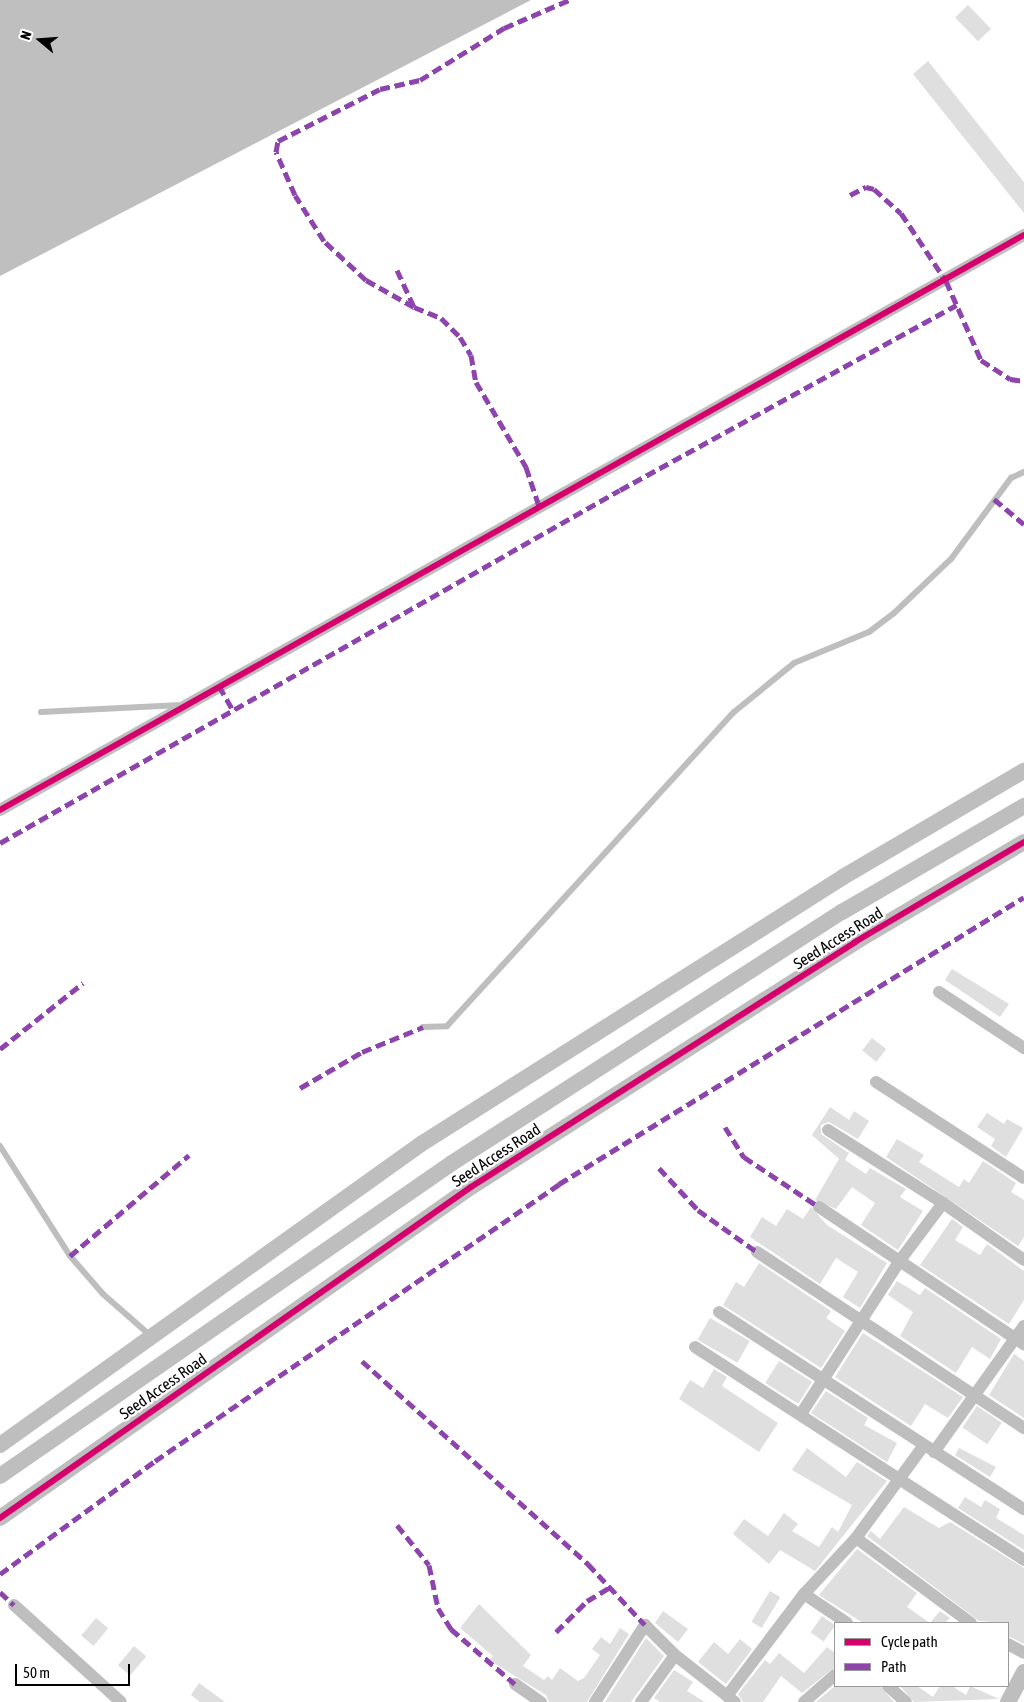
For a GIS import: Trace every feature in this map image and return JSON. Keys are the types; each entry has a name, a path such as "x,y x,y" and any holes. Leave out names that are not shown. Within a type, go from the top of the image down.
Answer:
{"street":[{"path":"0,810 1024,236"},
{"path":"0,1445 422,1144 843,876 1024,772"},
{"name":"Seed Access Road","path":"0,1476 452,1163 842,912 1024,806"},
{"name":"Seed Access Road","path":"0,1518 471,1186 855,942 1024,842"},
{"path":"939,992 1024,1048"},
{"path":"876,1082 1024,1178"},
{"path":"828,1130 943,1204 1024,1260"},
{"path":"801,1414 901,1259 943,1204"},
{"path":"819,1207 901,1259 1020,1341"},
{"path":"757,1252 863,1318 1024,1428"},
{"path":"719,1312 826,1377 929,1449 1024,1509"},
{"path":"595,1702 645,1625 674,1656 731,1699 804,1594 856,1538 901,1479 976,1396 1020,1341 1024,1326"},
{"path":"695,1347 1024,1560"},
{"path":"856,1538 970,1622"},
{"path":"804,1594 846,1622"},
{"path":"14,1605 121,1702"},
{"path":"1009,1645 1024,1653"},
{"path":"641,1702 674,1656"},
{"path":"1008,1702 1024,1672"},
{"path":"804,1702 834,1676"},
{"path":"515,1684 541,1702"},
{"path":"889,1687 903,1701"}],"lane":[{"path":"423,1027 447,1026 734,712 794,663 869,632 893,614 951,559 1022,470"},
{"path":"41,712 187,704"},
{"path":"0,1146 70,1256 103,1294 152,1336"}],"shaded area":[{"path":"0,0 531,0 0,276"}],"building":[{"path":"968,5 991,29 978,41 955,18"},
{"path":"928,61 1024,182 1024,213 913,74"},
{"path":"952,969 1009,1004 1000,1017 945,980"},
{"path":"872,1038 886,1049 876,1062 862,1051"},
{"path":"830,1107 849,1120 854,1111 869,1121 858,1139 829,1122 821,1125 821,1134 849,1153 845,1160 866,1174 870,1168 906,1189 900,1197 923,1211 898,1250 861,1225 875,1203 852,1187 836,1209 815,1200 839,1159 812,1135"},
{"path":"987,1113 1004,1124 1007,1119 1023,1128 1006,1157 991,1146 995,1139 977,1127"},
{"path":"897,1139 924,1155 919,1162 959,1187 964,1179 969,1183 983,1161 1016,1183 1011,1192 1024,1200 1024,1237 1018,1246 886,1157"},
{"path":"811,1207 827,1225 887,1263 860,1308 843,1297 858,1272 836,1258 820,1284 750,1237 762,1217 776,1226 787,1209 803,1219"},
{"path":"952,1219 963,1227 955,1240 980,1255 987,1244 1024,1271 1024,1300 1009,1324 920,1265"},
{"path":"759,1263 831,1311 826,1318 845,1331 821,1368 723,1305 736,1282 744,1287"},
{"path":"897,1281 920,1295 925,1288 1001,1339 990,1359 972,1347 956,1373 900,1336 913,1312 888,1295"},
{"path":"710,1318 750,1341 737,1363 698,1340"},
{"path":"863,1333 963,1397 948,1418 925,1404 911,1426 835,1377"},
{"path":"1014,1354 1024,1361 1024,1418 989,1395"},
{"path":"779,1361 812,1382 798,1404 765,1383"},
{"path":"714,1369 727,1377 722,1386 778,1423 759,1452 679,1399 690,1380 703,1388"},
{"path":"826,1391 868,1418 864,1425 897,1443 887,1462 811,1413"},
{"path":"977,1406 1002,1423 987,1444 962,1428"},
{"path":"807,1448 846,1477 857,1462 887,1481 815,1571 780,1550 769,1564 733,1534 744,1519 768,1536 784,1513 798,1524 792,1531 819,1547 832,1527 838,1532 852,1505 792,1470"},
{"path":"959,1448 996,1467 990,1477 955,1455"},
{"path":"965,1497 981,1507 985,1500 1000,1509 996,1518 1024,1535 1024,1550 958,1508"},
{"path":"904,1507 939,1528 950,1522 1024,1568 1024,1644 1009,1636 1009,1622 979,1621 867,1536 871,1531 880,1539"},
{"path":"857,1549 917,1593 907,1607 929,1622 861,1622 819,1595"},
{"path":"770,1591 780,1597 762,1628 751,1622"},
{"path":"479,1604 531,1655 523,1666 544,1680 548,1676 552,1680 560,1668 578,1681 584,1678 600,1655 592,1649 601,1637 610,1644 620,1628 629,1634 587,1702 549,1702 546,1695 489,1660 493,1656 460,1628"},
{"path":"663,1611 688,1629 678,1642 655,1623"},
{"path":"940,1611 950,1618 946,1622 931,1622"},
{"path":"822,1616 834,1624 824,1642 811,1632"},
{"path":"96,1618 108,1628 93,1646 81,1636"},
{"path":"646,1638 664,1656 631,1702 605,1702"},
{"path":"740,1639 752,1649 726,1684 698,1662 714,1642 728,1654"},
{"path":"134,1646 146,1656 130,1675 118,1665"},
{"path":"827,1647 834,1652 834,1668 802,1693 781,1676 763,1702 743,1702 738,1694 765,1660 770,1664 779,1653 804,1673"},
{"path":"674,1670 693,1682 687,1691 705,1702 660,1702 654,1698"},
{"path":"199,1683 225,1702 200,1702 191,1695"},
{"path":"834,1687 881,1687 894,1702 816,1702"},
{"path":"901,1687 918,1687 933,1697 939,1687 954,1687 966,1695 970,1687 972,1687 999,1699 914,1702"}],"marked path":[{"path":"414,307 366,280 324,241 295,195 276,152 278,141 380,89 420,80 504,28 569,0"},
{"path":"850,195 866,187 874,189 901,213 946,281 981,360 1010,379 1024,381"},
{"path":"397,270 414,307 441,318 460,337 471,355 476,382 526,467 539,506"},
{"path":"0,843 620,490 957,305"},
{"path":"994,499 1024,524"},
{"path":"219,686 234,712"},
{"path":"0,1574 155,1461 559,1184 1024,897"},
{"path":"0,1049 83,983"},
{"path":"300,1088 362,1052 423,1027"},
{"path":"725,1127 744,1157 819,1207"},
{"path":"70,1256 189,1155"},
{"path":"659,1168 698,1210 757,1252"},
{"path":"362,1361 588,1564 645,1625"},
{"path":"397,1525 429,1565 438,1608 451,1629 515,1684"},
{"path":"556,1632 587,1601 609,1588"},
{"path":"0,1592 14,1605"}],"cycle path":[{"path":"0,810 1024,235"},
{"path":"0,1518 471,1187 855,942 1024,842"}]}
